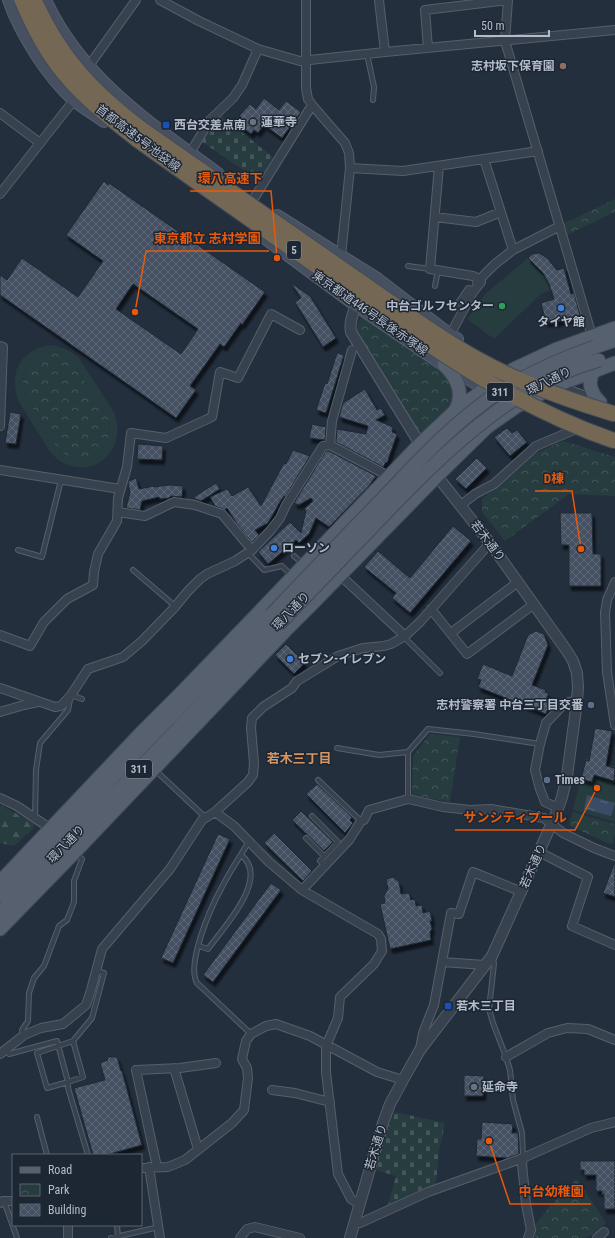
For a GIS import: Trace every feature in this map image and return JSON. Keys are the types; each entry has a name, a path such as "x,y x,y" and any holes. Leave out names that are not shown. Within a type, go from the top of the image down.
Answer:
{"highway":[{"name":"首都高速5号池袋線","path":"22,0 37,33 63,72 94,104 138,140 417,337 468,370 548,414 615,442"},
{"name":"首都高速5号池袋線","path":"34,0 48,28 72,64 102,97 144,131 424,326 479,360 526,383 615,414"}],"main road":[{"name":"東京都道446号長後赤塚線","path":"9,0 13,12 32,46 54,78 74,100 356,305 444,365 517,406"},
{"path":"45,0 70,44 88,67 119,98 190,153 253,200 377,279 450,335 488,357 532,378 555,386"},
{"path":"0,882 51,829 140,729 193,704 244,667 274,619 293,577 420,444 455,411 485,388 514,369 557,349 615,328"},
{"name":"環八通り","path":"0,913 420,460 448,433 470,414 512,384 544,367 572,355 615,340"},
{"name":"環八通り","path":"274,619 457,443 479,424 525,392 550,378 576,367 615,354"},
{"path":"0,929 72,851 154,769 193,704 235,643 340,575 436,476 487,427 517,406 555,386 615,362"},
{"path":"444,365 453,375 459,387 460,400 455,411"},
{"path":"595,370 591,376 590,385 594,395 600,402"},
{"path":"193,704 274,619"},
{"name":"環八通り","path":"0,896 193,704"}],"street":[{"path":"88,67 136,0"},
{"path":"160,0 199,21 258,49 300,61 615,30"},
{"path":"306,0 305,60 308,99 345,143 349,153 350,168 341,256"},
{"path":"379,0 385,52"},
{"path":"428,48 425,10 508,0 505,41 592,336"},
{"path":"190,153 210,120 233,98 242,85 258,49"},
{"path":"1,190 74,100"},
{"path":"253,200 312,105"},
{"path":"0,113 40,143"},
{"path":"350,168 403,171 538,152"},
{"path":"484,159 513,250"},
{"path":"439,166 435,216 434,270 473,276 479,279"},
{"path":"435,216 476,222 501,212"},
{"path":"460,304 469,290 495,264 513,250 560,226"},
{"path":"450,335 473,292 481,282 479,279"},
{"name":"若木通り","path":"350,1238 383,1123 390,1104 420,1050 492,956 552,824 563,790 570,754 577,701 578,680 573,661 567,651 490,543 461,505 436,476 420,444 351,332 351,321 356,305"},
{"path":"0,635 30,646 44,622 67,599 93,585 98,554 117,520 118,498 127,468 131,432 166,438 212,417 220,372 238,378 271,314 300,330"},
{"path":"0,346 3,347 0,426"},
{"path":"330,445 332,421 352,350"},
{"path":"555,386 615,407"},
{"path":"517,406 574,430 615,442"},
{"path":"461,505 475,494 494,484 536,446 574,430"},
{"path":"0,688 39,702 61,706 71,695 88,669 124,657 175,607 188,590 207,574 250,552 280,518 286,505 323,446 330,445 383,473 390,475 416,497"},
{"path":"0,470 120,489"},
{"path":"118,512 145,516 174,502 195,505 222,514 250,552"},
{"path":"2,1052 24,1034 41,1028 63,1024 86,1005 92,990 102,949 170,869 202,820 215,812 248,782 253,775 254,763 251,728 252,718 263,707 292,688 297,681 338,656 363,648 391,644 404,636 420,622 490,543"},
{"path":"340,575 404,636"},
{"path":"450,633 518,582"},
{"path":"615,582 607,600 605,613 605,638 606,672 615,726"},
{"path":"431,609 467,654 534,604"},
{"path":"558,808 545,802 535,770 546,724 562,706 569,702 577,701"},
{"path":"0,712 24,704 39,702"},
{"path":"0,798 17,806 51,829"},
{"path":"302,890 349,840 364,820 369,810 408,799 443,807 470,810 491,809 544,818 563,832 594,848 615,856"},
{"path":"215,812 234,826 269,862 302,890 378,934 381,939 382,951 374,964 340,997 338,1018 326,1046 326,1072 338,1174 351,1199 360,1204"},
{"path":"539,852 588,877 572,926 615,945"},
{"path":"420,1050 423,1033 434,1005 451,913 459,914 472,872 522,892"},
{"path":"442,962 485,965"},
{"path":"149,1167 168,1167 185,1160 232,1124 244,1110 248,1078 247,1068 242,1059 246,1041 251,1034 266,1026 276,1024 310,1036 326,1046 377,1072 403,1080"},
{"path":"506,1057 548,1033 566,1028 588,1029 615,1040"},
{"path":"160,1238 136,1070 174,1068 216,1063"},
{"path":"174,1068 198,1149"},
{"path":"272,1090 295,1093 330,1102"},
{"path":"355,1221 360,1223 428,1192 523,1158 591,1128 615,1122"},
{"path":"523,1158 522,1164 526,1204 531,1230 528,1238"},
{"path":"1,1200 12,1201"},
{"path":"68,1226 68,1238"},
{"path":"240,1238 247,1229 255,1227 300,1238"},
{"path":"597,1238 604,1232"}],"lane":[{"path":"367,54 374,87 373,100"},
{"path":"408,266 434,270 435,286"},
{"path":"18,550 42,557 61,480"},
{"path":"250,552 264,570 282,566 293,577"},
{"path":"294,556 305,565"},
{"path":"133,570 175,607"},
{"path":"404,636 440,673"},
{"path":"35,818 36,770 40,743 68,710 71,695 82,699"},
{"path":"408,799 408,752 428,729 540,744"},
{"path":"337,748 380,755 408,752"},
{"path":"154,769 206,817"},
{"path":"318,780 362,821"},
{"path":"312,816 338,842 320,861 325,866"},
{"path":"306,838 324,856"},
{"path":"249,841 222,887 201,936 194,968 194,978 197,984 251,1034"},
{"path":"24,1034 22,1030 28,1021 28,993 34,978 44,966 59,926 67,920 74,902 74,881 82,859 72,851"},
{"path":"198,946 208,948 248,892 250,883 250,867 246,860 240,856"},
{"path":"492,956 494,964 489,1009 492,1023 510,1070 513,1100 522,1133 523,1158"},
{"path":"73,1041 83,1077 46,1088 37,1053 73,1041 92,1018 104,973 96,971"},
{"path":"2,1052 9,1054 57,1041 68,1082 68,1088 88,1154"},
{"path":"37,1117 47,1154"},
{"path":"1,1200 16,1238"},
{"path":"117,1226 118,1237"},
{"path":"111,1238 159,1227"}],"green space":[{"path":"220,115 273,157 259,181 201,141 212,121"},
{"path":"615,199 615,212 567,235 563,224"},
{"name":"中台ゴルフセンター","path":"528,258 543,273 551,290 542,293 494,339 467,319 485,294"},
{"path":"361,316 449,373 456,403 425,433 419,435 355,333"},
{"path":"49,345 61,347 79,358 114,412 117,428 115,443 109,454 100,462 88,467 75,467 62,462 50,452 19,402 16,392 16,373 23,358 30,352","holes":["53,353 60,354 72,361 108,418 108,438 104,446 91,457 83,459 73,458 61,452 55,445 25,394 23,381 24,374 29,364 35,358 42,355"]},
{"path":"53,353 60,354 72,361 108,418 108,438 104,446 91,457 83,459 73,458 61,452 55,445 25,394 23,381 24,374 29,364 38,357"},
{"path":"563,441 615,457 615,496 569,494 505,541 482,512 482,499 538,452"},
{"path":"430,734 460,737 450,802 412,795 413,756"},
{"path":"586,758 615,766 615,822 573,810"},
{"path":"0,805 34,823 34,828 14,846 0,843"},
{"path":"573,812 615,824 615,834 612,843 610,844 570,826 569,823"},
{"path":"395,1112 445,1123 439,1151 436,1184 417,1191 388,1205 396,1176 375,1170 384,1138"},
{"path":"577,1179 606,1223 594,1234 585,1238 534,1238 536,1224 550,1206"}],"water":[{"path":"587,795 615,803 611,816 584,809"}],"building":[{"path":"264,98 279,110 286,101 301,112 282,138 264,125 258,133 254,130 251,134 236,123 241,117 239,116 250,104 256,109"},
{"path":"104,181 265,292 242,325 241,323 224,347 220,344 190,386 196,390 176,418 0,295 0,275 7,280 22,258 78,297 103,261 66,235","holes":["133,284 198,329 181,354 116,309"]},
{"path":"539,253 547,258 557,270 564,268 571,294 574,293 580,315 553,323 552,321 546,323 541,303 554,299 549,284 543,273 528,258 532,254"},
{"path":"291,283 310,296 336,338 323,347 295,302 301,298"},
{"path":"337,353 344,355 326,413 316,410 325,383 327,384"},
{"path":"365,389 377,410 381,408 385,415 376,420 393,427 392,432 397,434 387,463 386,462 383,467 336,442 337,429 366,434 368,426 339,417 343,403"},
{"path":"10,412 21,414 16,444 5,443"},
{"path":"312,424 326,427 325,440 309,438"},
{"path":"507,428 512,433 517,430 527,442 510,456 494,437"},
{"path":"138,444 163,446 162,460 137,459"},
{"path":"293,450 310,456 268,523 255,530 259,535 252,542 237,524 227,508 225,510 215,506 210,497 227,489 232,496 248,487 261,506 284,463 286,464"},
{"path":"326,451 329,451 376,476 369,486 329,527 316,518 309,534 299,543 296,540 268,564 258,552 290,522 301,533 306,510 304,509 313,501 311,498 299,505 294,503"},
{"path":"477,458 487,468 466,489 455,479"},
{"path":"136,478 139,489 154,486 183,486 182,497 171,496 169,498 160,499 159,497 142,501 140,510 126,508 130,492 128,483"},
{"path":"216,483 220,489 201,501 195,499 194,497"},
{"path":"560,513 592,513 593,554 601,554 601,586 569,586 569,545 561,545"},
{"path":"453,526 471,541 410,613 392,598 396,593 364,567 378,551 410,578"},
{"path":"536,631 544,634 548,645 532,685 546,690 545,692 549,694 546,699 551,701 546,714 478,687 481,680 477,679 483,664 512,676 528,635"},
{"name":"セブン-イレブン","path":"286,644 305,663 294,674 275,655"},
{"path":"595,728 612,731 606,766 615,768 614,781 594,775 592,782 581,779 586,760 589,761"},
{"path":"317,784 352,817 350,820 353,823 345,833 306,794"},
{"path":"301,811 333,842 324,851 292,820"},
{"path":"274,833 312,871 303,881 264,843"},
{"path":"218,834 230,839 173,963 161,958"},
{"path":"615,864 615,897 603,893"},
{"path":"393,877 399,882 401,894 409,893 411,900 415,899 416,906 422,905 423,913 430,911 432,921 430,921 432,929 430,932 431,940 390,949 380,904 385,903 384,896 388,889 386,879"},
{"path":"271,883 281,890 213,982 203,975"},
{"path":"107,1057 117,1057 142,1145 110,1154 93,1154 74,1088 105,1080 100,1063 108,1060"},
{"path":"464,1075 484,1076 483,1096 464,1096"},
{"path":"482,1122 513,1124 512,1133 518,1133 519,1154 507,1158 476,1156 477,1139 481,1139"},
{"path":"580,1161 615,1161 615,1209 604,1209 604,1194 602,1195 602,1191 596,1191 596,1175 584,1175 584,1170 580,1170"}],"place":[{"name":"志村坂下保育園","path":"563,66"},
{"name":"蓮華寺","path":"253,122"},
{"name":"西台交差点南","path":"166,125"},
{"name":"環八高速下","path":"277,258"},
{"name":"中台ゴルフセンター","path":"502,306"},
{"name":"タイヤ館","path":"561,308"},
{"name":"東京都立 志村学園","path":"135,312"},
{"name":"ローソン","path":"274,548"},
{"name":"D棟","path":"581,549"},
{"name":"セブン-イレブン","path":"290,659"},
{"name":"志村警察署 中台三丁目交番","path":"591,705"},
{"name":"Times","path":"547,780"},
{"name":"サンシティプール","path":"597,788"},
{"name":"若木三丁目","path":"448,1006"},
{"name":"延命寺","path":"474,1087"},
{"name":"中台幼稚園","path":"489,1141"}],"district":[{"name":"若木三丁目","path":"299,758"}]}
